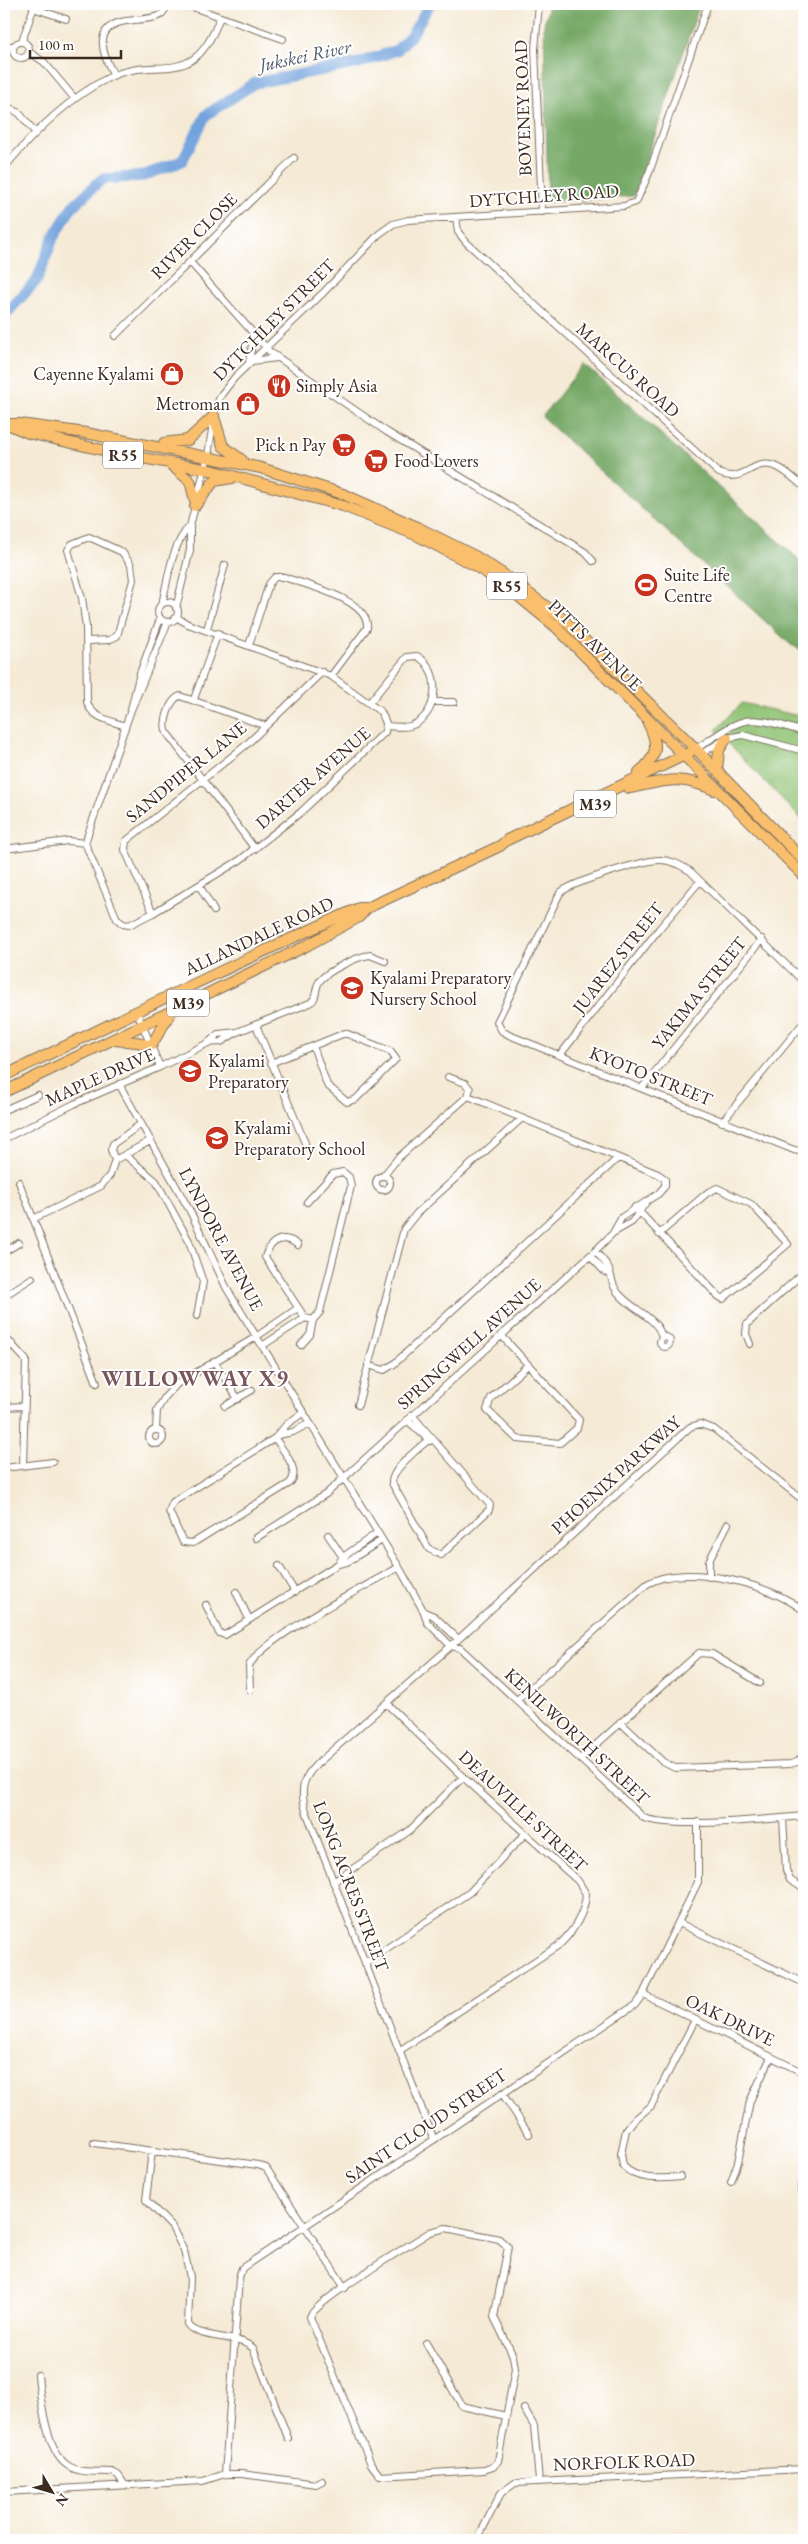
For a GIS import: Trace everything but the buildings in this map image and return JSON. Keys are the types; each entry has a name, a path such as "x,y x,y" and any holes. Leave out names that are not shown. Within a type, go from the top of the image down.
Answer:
{"main road":[{"path":"138,443 174,443 188,440 214,416 220,439 228,451 261,468"},
{"name":"R55","path":"8,425 20,424 208,456"},
{"name":"R55","path":"8,425 28,433 205,468"},
{"name":"PITTS AVENUE","path":"208,456 314,483 376,508 448,542 504,574 563,619 699,752 804,861"},
{"path":"163,461 186,476 192,487 195,505"},
{"name":"PITTS AVENUE","path":"205,468 316,498 369,515 433,542 501,582 556,627 804,876"},
{"path":"195,505 214,481 241,478"},
{"path":"628,785 648,765 655,753 655,736 644,714"},
{"path":"717,771 719,750 727,738"},
{"name":"ALLANDALE ROAD","path":"4,1092 306,946 359,917 367,908 500,846 508,840 699,752"},
{"path":"628,785 680,779 694,781 718,791"},
{"name":"ALLANDALE ROAD","path":"4,1076 136,1010 306,931 359,908 367,908"},
{"path":"110,1040 137,1042 151,1046 172,1011"}],"street":[{"path":"114,75 104,56 102,44 107,31 118,23 161,15 169,4"},
{"path":"184,4 282,39"},
{"name":"BOVENEY ROAD","path":"539,4 535,49 542,212"},
{"name":"DYTCHLEY ROAD","path":"393,224 408,220 624,206 636,202 649,173 708,4"},
{"path":"4,46 14,46 22,42 34,6 66,19"},
{"path":"4,168 35,132 75,99 114,75 176,66 194,58 208,45 220,17"},
{"path":"22,42 28,45 29,52 44,62 75,99"},
{"path":"14,46 14,54 18,57 26,56 29,52"},
{"path":"4,105 19,112 35,132"},
{"name":"RIVER CLOSE","path":"114,336 294,158"},
{"name":"MARCUS ROAD","path":"456,217 458,232 466,242 718,473 737,476 762,464 772,465 804,487"},
{"name":"DYTCHLEY STREET","path":"190,526 208,456 214,416 221,395 250,363 323,293 379,234 393,224"},
{"path":"190,262 265,348 278,358 387,432 585,552 593,561"},
{"path":"250,363 254,334"},
{"path":"250,363 267,357 278,358"},
{"path":"131,710 131,702 140,673 160,618 158,612 162,604 177,546 184,532 190,526"},
{"path":"4,849 68,841 85,842 131,710 168,622 176,617 176,608 190,550 190,526"},
{"path":"88,641 110,640 117,636 133,580 131,564 122,552 89,537 72,544 68,550 82,598 88,641 86,697 88,707 98,716 125,726"},
{"path":"207,630 225,565"},
{"path":"249,645 269,584 276,577 284,577 341,597 353,604 365,616 367,628 331,676"},
{"path":"162,604 168,602 176,608"},
{"name":"DARTER AVENUE","path":"85,842 120,922 129,924 153,914 255,849 301,812 378,742 385,732 386,726 381,712 331,676 176,617"},
{"path":"160,618 168,622"},
{"path":"194,699 218,634"},
{"path":"369,702 403,660 413,655 426,662 431,670 435,692 433,702 415,723 406,727 386,726"},
{"name":"SANDPIPER LANE","path":"153,914 125,850 125,844 129,837 202,780 266,726 322,672"},
{"path":"255,849 165,729 176,697 180,696 194,699 266,726"},
{"path":"433,702 454,702"},
{"path":"699,752 743,720 763,720 804,732"},
{"path":"699,752 727,738 738,735 750,735 804,751"},
{"name":"KYOTO STREET","path":"700,880 677,863 660,860 638,864 563,890 557,898 497,1022 502,1030 560,1055 722,1122 794,1150 804,1152"},
{"path":"700,880 804,982"},
{"name":"JUAREZ STREET","path":"560,1055 700,880"},
{"path":"199,885 214,911"},
{"name":"YAKIMA STREET","path":"642,1088 762,939"},
{"name":"MAPLE DRIVE","path":"4,1139 208,1043 222,1042 237,1032 310,1004 316,998 316,988 322,978 354,961 370,955 385,961"},
{"path":"136,1010 160,1067"},
{"path":"722,1122 804,1022"},
{"path":"256,1025 305,1143"},
{"path":"271,1063 338,1035 347,1034 390,1051 396,1059 356,1099 348,1102 327,1086 313,1046"},
{"path":"384,1175 398,1158 468,1096 470,1089 468,1084 448,1077"},
{"name":"LYNDORE AVENUE","path":"119,1084 192,1213 217,1272 399,1567 424,1612 426,1622 451,1646"},
{"path":"4,1110 38,1095"},
{"path":"468,1096 658,1174 665,1179 665,1186 662,1190 622,1217 613,1233"},
{"path":"358,1405 401,1236 408,1223 521,1119"},
{"path":"33,1219 101,1186 110,1175 115,1160 111,1148 115,1141 141,1124"},
{"path":"115,1160 150,1141"},
{"path":"126,1155 154,1178 189,1241 204,1282 197,1316"},
{"path":"368,1365 384,1370 394,1364 618,1158"},
{"path":"301,1345 310,1335 312,1320 320,1312 350,1186 350,1177 343,1172 333,1174 307,1202"},
{"path":"19,1182 97,1383"},
{"path":"635,1207 659,1234 718,1296 723,1299 788,1244 751,1204 717,1188 712,1190 659,1234"},
{"path":"613,1233 629,1225 640,1213 647,1201"},
{"name":"SPRINGWELL AVENUE","path":"256,1538 319,1500 613,1233"},
{"path":"298,1246 288,1238 281,1238 268,1250 265,1257 305,1318 312,1320"},
{"path":"4,1252 19,1243"},
{"path":"592,1254 609,1268 610,1280 619,1295 653,1322 660,1330 662,1338"},
{"path":"750,1344 746,1334 747,1324 804,1272"},
{"path":"4,1296 32,1278"},
{"path":"156,1430 156,1414 165,1397 177,1384 256,1337 298,1308"},
{"path":"262,1346 305,1318"},
{"path":"501,1335 579,1420 577,1428 560,1443 517,1439 487,1410 487,1403 490,1398 528,1365"},
{"path":"4,1336 26,1360 23,1465"},
{"path":"4,1353 12,1344"},
{"path":"214,1361 238,1399"},
{"path":"225,1406 252,1390"},
{"path":"4,1407 24,1406"},
{"path":"277,1437 287,1424 304,1412"},
{"path":"410,1418 448,1454 490,1506 445,1552 438,1555 429,1549 392,1483 392,1476 398,1469 432,1440"},
{"path":"277,1437 294,1470 294,1478 290,1483 193,1543 183,1542 170,1512 173,1502 277,1437 293,1432 310,1423"},
{"name":"PHOENIX PARKWAY","path":"458,1639 695,1424 705,1425 714,1429 804,1501"},
{"path":"4,1468 53,1462"},
{"path":"709,1578 709,1561 728,1524"},
{"path":"206,1605 219,1633 222,1635 338,1564 377,1533"},
{"path":"328,1535 345,1559"},
{"path":"345,1559 382,1540"},
{"path":"279,1566 295,1592"},
{"path":"250,1690 249,1666 258,1654 298,1625 399,1567"},
{"path":"517,1700 646,1584 656,1579 669,1576 709,1578 751,1584 793,1602 804,1611"},
{"path":"236,1592 249,1619"},
{"name":"LYNDORE AVENUE","path":"424,1612 434,1616 458,1639"},
{"path":"458,1639 460,1648"},
{"name":"LONG ACRES STREET","path":"434,2140 306,1811 302,1798 302,1787 310,1771 458,1639"},
{"name":"KENILWORTH STREET","path":"451,1646 460,1648 644,1818 654,1821 698,1822 804,1816"},
{"path":"580,1759 699,1653 712,1654 760,1683"},
{"name":"DEAUVILLE STREET","path":"386,1703 583,1887 586,1894 586,1902 573,1929 559,1945 399,2051"},
{"path":"620,1722 664,1762 675,1768 790,1764 797,1762 804,1756"},
{"path":"333,1882 414,1827 463,1776"},
{"path":"783,1818 786,1870 794,1883 804,1889"},
{"name":"SAINT CLOUD STREET","path":"225,2474 239,2278 242,2268 304,2224 434,2140 625,2012 644,1994 694,1893 700,1875 698,1822"},
{"path":"365,1963 470,1892 525,1834"},
{"path":"679,1923 804,1983"},
{"name":"OAK DRIVE","path":"644,1994 804,2073"},
{"path":"680,2176 661,2180 633,2174 623,2166 621,2154 626,2130 632,2121 651,2106 695,2020"},
{"path":"731,2182 738,2162 750,2101 771,2057"},
{"path":"502,2093 529,2134"},
{"path":"94,2143 258,2165 266,2168 345,2288"},
{"path":"152,2151 146,2200 172,2227 184,2250 190,2277 188,2324 196,2332 235,2340 251,2346 257,2353 288,2438"},
{"path":"804,2173 802,2189 804,2197"},
{"path":"446,2228 504,2241 508,2247 507,2256 494,2317 514,2360 506,2416 498,2460 490,2469 382,2476 377,2474 310,2321 311,2314 314,2309 436,2229 446,2228"},
{"path":"426,2343 462,2406 470,2410 506,2416"},
{"path":"38,2375 40,2396 52,2445 60,2460 75,2469 112,2472 124,2484"},
{"path":"524,2409 534,2426 539,2481"},
{"name":"NORFOLK ROAD","path":"477,2540 504,2490 515,2483 804,2470"},
{"path":"4,2492 208,2480 225,2474 253,2474 316,2484 322,2481"}],"green space":[{"path":"549,4 700,4 634,196 548,202 544,25"},
{"path":"584,364 804,564 804,651 791,645 542,417"},
{"path":"742,703 804,717 804,822 716,730"}],"waterway":[{"name":"Jukskei River","path":"4,316 37,280 53,238 72,207 102,179 143,176 182,161 206,115 255,83 359,63 397,50 412,34 430,4"}],"place":[{"name":"Cayenne Kyalami","path":"172,374"},
{"name":"Simply Asia","path":"279,386"},
{"name":"Metroman","path":"248,404"},
{"name":"Pick n Pay","path":"344,445"},
{"name":"Food Lovers","path":"376,461"},
{"name":"Suite Life Centre","path":"646,585"},
{"name":"Kyalami Preparatory Nursery School","path":"352,988"},
{"name":"Kyalami Preparatory","path":"190,1071"},
{"name":"Kyalami Preparatory School","path":"217,1138"}],"district":[{"name":"WILLOWWAY X9","path":"195,1378"}]}
